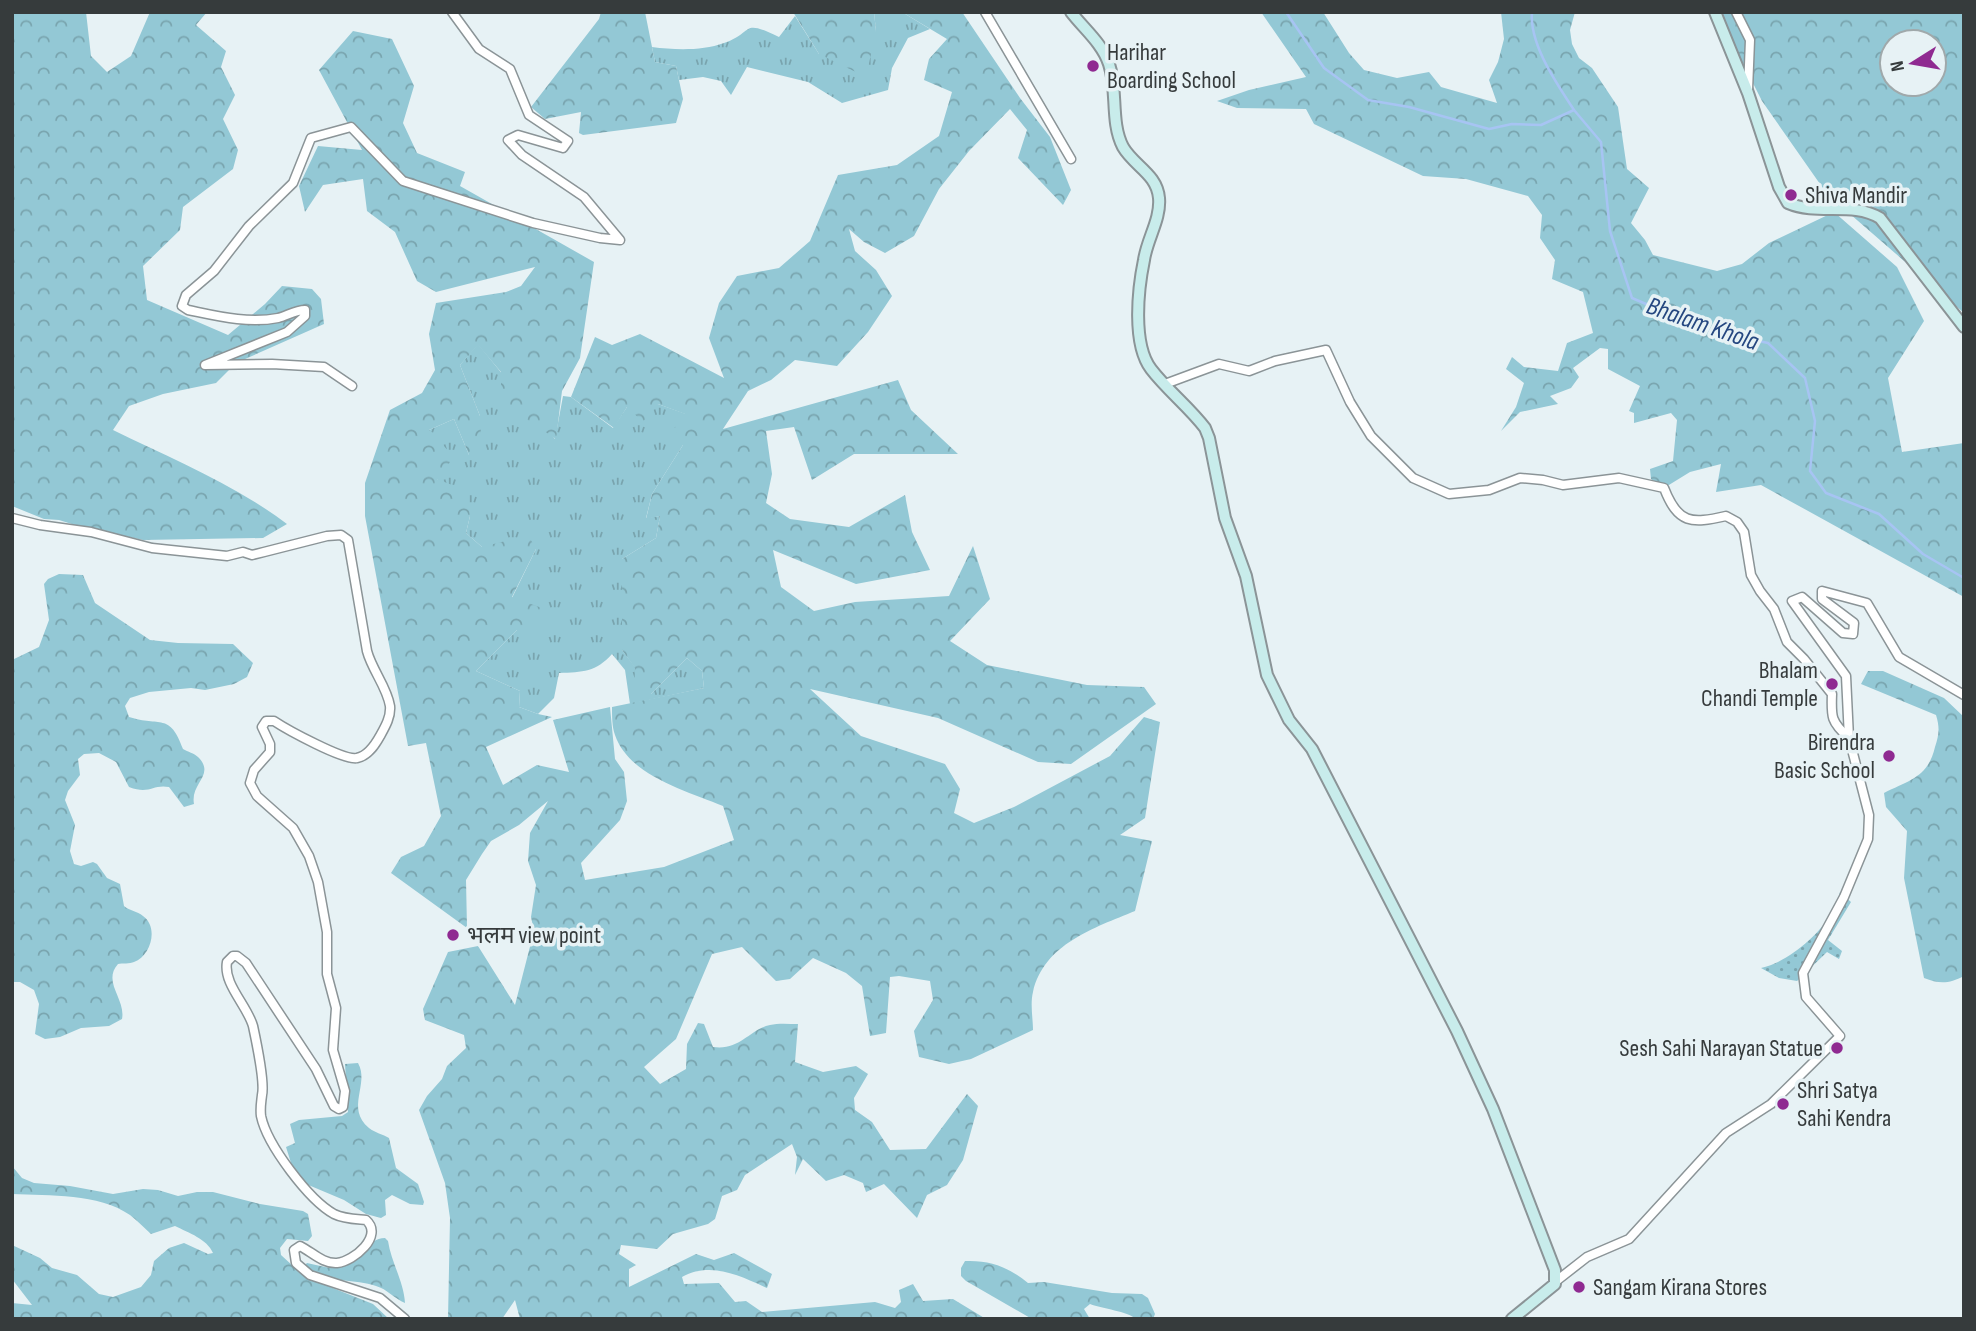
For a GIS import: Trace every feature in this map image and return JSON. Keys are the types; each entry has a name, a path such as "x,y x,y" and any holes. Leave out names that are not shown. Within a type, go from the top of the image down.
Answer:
{"main road":[{"path":"1072,12 1098,44 1109,63 1116,125 1123,147 1155,181 1158,190 1159,210 1144,257 1140,288 1139,330 1147,363 1200,421 1209,438 1225,518 1246,576 1267,675 1289,720 1312,749 1457,1031 1493,1109 1555,1270 1556,1282 1512,1319"},
{"path":"1715,12 1748,93 1779,187 1788,203 1804,208 1861,210 1880,218 1964,327"}],"street":[{"path":"352,386 324,367 272,364 205,365 287,332 305,316 305,310 279,318 236,320 188,310 182,306 186,295 214,271 249,226 293,183 311,138 351,127 403,181 533,223 620,240 583,197 522,155 508,140 518,135 563,148 568,141 529,115 510,69 479,49 452,12"},
{"path":"985,12 1070,159"},
{"path":"1736,12 1750,40 1748,93"},
{"path":"1166,384 1219,364 1249,371 1275,361 1326,350 1371,436 1413,478 1449,494 1489,490 1520,478 1563,485 1619,478 1664,488 1671,506 1682,517 1699,522 1726,516 1737,522 1744,532 1751,575 1774,609 1787,642 1832,694 1831,718 1849,738"},
{"path":"12,518 91,532 152,548 227,556 243,552 253,555 327,536 341,535 348,540 367,651 371,666 389,702 387,721 370,750 355,759 319,745 274,721 266,721 262,727 270,744 270,752 254,770 250,783 257,796 293,828 309,856 318,882 327,932 327,974 336,1008 333,1050 345,1091 343,1107 339,1109 334,1106 316,1069 246,963 233,956 228,962 227,972 253,1027 261,1082 262,1096 259,1102 262,1119 286,1165 300,1186 332,1213 344,1218 366,1220 372,1228 373,1234 367,1244 342,1261 326,1261 300,1246 293,1250 296,1263 310,1275 380,1298 405,1319"},
{"path":"1556,1282 1587,1257 1629,1239 1726,1133 1771,1104 1840,1036 1806,997 1803,973 1844,897 1868,839 1869,815 1849,738 1846,676 1792,601 1802,597 1843,633 1853,634 1854,623 1822,599 1822,591 1867,603 1899,656 1964,695"}],"green space":[{"path":"12,12 86,12 91,56 107,72 131,56 150,12 207,12 196,25 226,51 221,67 235,95 223,119 238,150 233,169 183,207 180,230 143,266 147,300 228,335 282,286 312,289 321,299 324,324 236,363 216,383 163,394 129,406 113,430 224,484 287,524 263,538 143,540 59,520 44,519 12,506"},
{"path":"601,12 645,12 655,62 676,66 683,99 676,123 583,135 579,133 581,112 545,119 531,107 599,19"},
{"path":"793,12 874,12 876,31 866,77 819,54"},
{"path":"874,12 902,12 930,29 908,38 892,68 888,90 842,103 808,82 747,67 731,95 721,81 703,77 679,80 676,66 655,62 652,47 698,49 724,43 753,28 779,37 795,16 819,54 876,31"},
{"path":"902,12 962,12 1050,137 1071,190 1063,205 1018,158 1027,130 1010,109 969,151 939,189 914,236 885,253 864,242 849,229 855,251 876,270 892,296 868,332 837,366 795,360 771,380 748,391 723,429 898,380 911,410 958,454 854,454 812,480 794,427 766,431 772,474 766,503 790,519 849,527 905,495 912,532 930,570 856,584 773,550 781,587 814,611 855,602 949,596 973,546 990,599 950,641 987,665 1087,685 1144,687 1156,704 1071,764 1038,762 938,718 810,689 861,736 945,764 960,789 954,813 974,823 1014,807 1110,756 1144,717 1160,722 1145,818 1120,835 1152,841 1135,911 1088,931 1059,950 1039,975 1033,992 1033,1030 971,1059 949,1064 919,1057 914,1031 933,1000 930,981 890,977 886,1033 870,1036 862,986 846,973 813,958 790,979 776,981 742,947 712,954 676,1039 644,1067 660,1084 686,1069 687,1044 698,1023 704,1024 713,1047 738,1043 770,1025 798,1024 795,1062 823,1072 856,1066 868,1074 854,1098 855,1110 872,1122 890,1150 926,1149 967,1094 978,1106 963,1160 947,1185 927,1195 917,1218 884,1184 866,1192 863,1183 844,1175 826,1181 803,1159 795,1175 797,1157 792,1144 745,1175 737,1190 722,1196 715,1219 708,1224 673,1234 657,1249 621,1245 619,1254 636,1265 629,1269 629,1287 696,1254 714,1260 734,1253 772,1274 767,1288 736,1275 715,1270 693,1272 682,1277 684,1284 719,1283 735,1302 746,1301 762,1312 875,1302 895,1308 901,1302 899,1290 913,1284 923,1301 953,1299 986,1319 520,1319 515,1300 502,1319 448,1319 450,1218 445,1183 419,1110 442,1079 447,1066 466,1048 464,1035 425,1020 423,1009 448,952 478,946 515,1005 534,931 531,917 536,885 528,861 530,833 548,801 519,825 491,841 482,854 466,880 467,928 391,873 401,857 424,846 441,816 426,743 408,746 365,516 365,483 390,410 422,393 435,370 429,334 436,303 506,292 521,286 535,267 436,292 417,281 395,232 367,211 363,179 323,185 305,212 299,186 318,146 362,150 319,70 353,31 392,39 414,86 403,123 417,153 465,172 460,186 594,262 580,358 562,391 556,439 501,402 501,372 478,345 460,365 480,416 482,454 469,455 454,419 429,430 454,457 437,479 467,491 470,516 466,533 482,547 528,535 536,549 512,597 550,611 537,631 517,630 476,671 520,691 519,707 552,717 486,747 503,785 537,765 569,772 553,720 610,707 615,759 624,772 627,801 620,820 581,863 585,880 664,867 734,840 723,806 677,788 646,772 622,749 613,725 612,707 704,688 702,671 687,658 651,694 634,695 635,668 622,650 622,559 656,538 660,516 646,519 652,494 683,445 674,429 685,414 658,404 643,422 627,407 614,428 571,397 595,337 612,345 640,334 724,378 709,338 719,303 737,276 779,268 810,241 838,175 897,165 939,136 952,92 924,80 929,59 947,39"},
{"path":"1261,12 1323,12 1349,53 1364,70 1397,78 1429,72 1441,87 1497,103 1489,80 1498,62 1504,39 1501,12 1575,12 1570,30 1572,44 1579,58 1592,68 1618,107 1627,169 1649,188 1631,223 1653,255 1717,271 1742,264 1769,243 1834,212 1897,267 1924,321 1888,378 1902,452 1964,443 1964,597 1761,485 1716,492 1721,464 1690,472 1664,488 1651,479 1650,469 1673,461 1677,420 1671,413 1634,423 1634,413 1629,411 1640,386 1608,369 1608,349 1600,348 1573,368 1579,377 1571,388 1550,396 1558,404 1520,412 1501,431 1516,407 1524,383 1506,369 1512,357 1524,367 1558,371 1567,343 1593,333 1583,292 1552,279 1555,260 1540,238 1542,215 1528,196 1466,179 1423,176 1314,124 1306,109 1237,108 1217,101 1249,90 1306,77"},
{"path":"1717,12 1964,12 1964,313 1827,194 1762,101"},
{"path":"478,344 555,439 563,396 571,397 613,428 627,407 658,404 686,414 683,445 652,494 646,518 660,516 656,538 622,559 622,650 651,694 687,658 702,671 704,688 630,704 625,670 612,654 589,670 559,673 554,698 538,714 519,707 520,691 476,671 517,630 512,598 536,549 482,547 466,533 470,516 437,479 429,430 454,419 469,455 480,416 460,365"},
{"path":"59,574 83,575 95,603 150,640 233,644 253,663 247,677 234,684 205,690 191,688 149,692 130,698 125,706 129,717 168,725 178,737 183,749 203,763 204,774 195,790 194,804 184,807 169,787 142,790 129,787 116,762 99,753 84,754 78,759 80,775 65,800 75,825 70,851 74,864 81,866 93,862 107,878 120,884 124,906 141,914 148,921 152,934 149,948 140,959 132,963 118,964 114,971 113,984 121,1004 122,1019 109,1026 81,1028 60,1037 45,1039 35,1034 39,1004 34,990 20,982 12,982 12,660 39,647 49,620 44,584"},
{"path":"1868,671 1883,671 1944,698 1964,717 1964,976 1954,981 1939,982 1924,978 1904,878 1907,831 1886,807 1884,793 1910,781 1928,765 1938,735 1936,715 1861,684"},
{"path":"1840,892 1851,902 1828,940 1842,951 1839,959 1827,952 1797,981 1779,978 1761,968 1782,960 1811,939 1832,913"},
{"path":"358,1063 361,1079 358,1104 362,1120 371,1130 389,1138 396,1168 418,1184 424,1202 423,1205 410,1204 392,1195 385,1200 386,1215 381,1218 366,1214 344,1200 306,1184 291,1163 286,1147 295,1143 290,1124 299,1120 342,1116 348,1112 345,1064"},
{"path":"12,1166 22,1178 34,1183 113,1194 143,1189 178,1196 213,1192 303,1211 308,1214 312,1236 308,1241 287,1239 280,1248 281,1255 305,1277 373,1304 389,1319 12,1319 12,1303 32,1305 12,1279 12,1245 40,1258 52,1268 77,1275 99,1294 113,1297 141,1287 151,1275 154,1261 169,1248 184,1243 208,1254 213,1253 202,1240 175,1226 151,1234 130,1215 103,1203 73,1197 12,1194"},
{"path":"385,1238 405,1303 380,1287 329,1278 305,1265 307,1263 329,1268 342,1267 373,1242"},
{"path":"965,1261 999,1266 1028,1283 1044,1282 1112,1293 1142,1294 1148,1298 1155,1314 1153,1319 1136,1319 1090,1304 1084,1309 1090,1319 1032,1319 966,1281 961,1276"}],"waterway":[{"name":"Bhalam Khola","path":"1286,12 1324,68 1368,100 1409,107 1489,129 1512,124 1541,125 1574,110 1601,142 1610,231 1632,298 1707,330 1768,343 1805,378 1815,421 1810,471 1826,493 1879,514 1923,554 1964,578"},
{"path":"1532,12 1532,24 1539,50 1574,110"}],"place":[{"name":"Harihar Boarding School","path":"1093,66"},
{"name":"Shiva Mandir","path":"1791,195"},
{"name":"Bhalam Chandi Temple","path":"1832,684"},
{"name":"Birendra Basic School","path":"1889,756"},
{"name":"भलम view point","path":"453,935"},
{"name":"Sesh Sahi Narayan Statue","path":"1837,1048"},
{"name":"Shri Satya Sahi Kendra","path":"1783,1104"},
{"name":"Sangam Kirana Stores","path":"1579,1287"}]}
